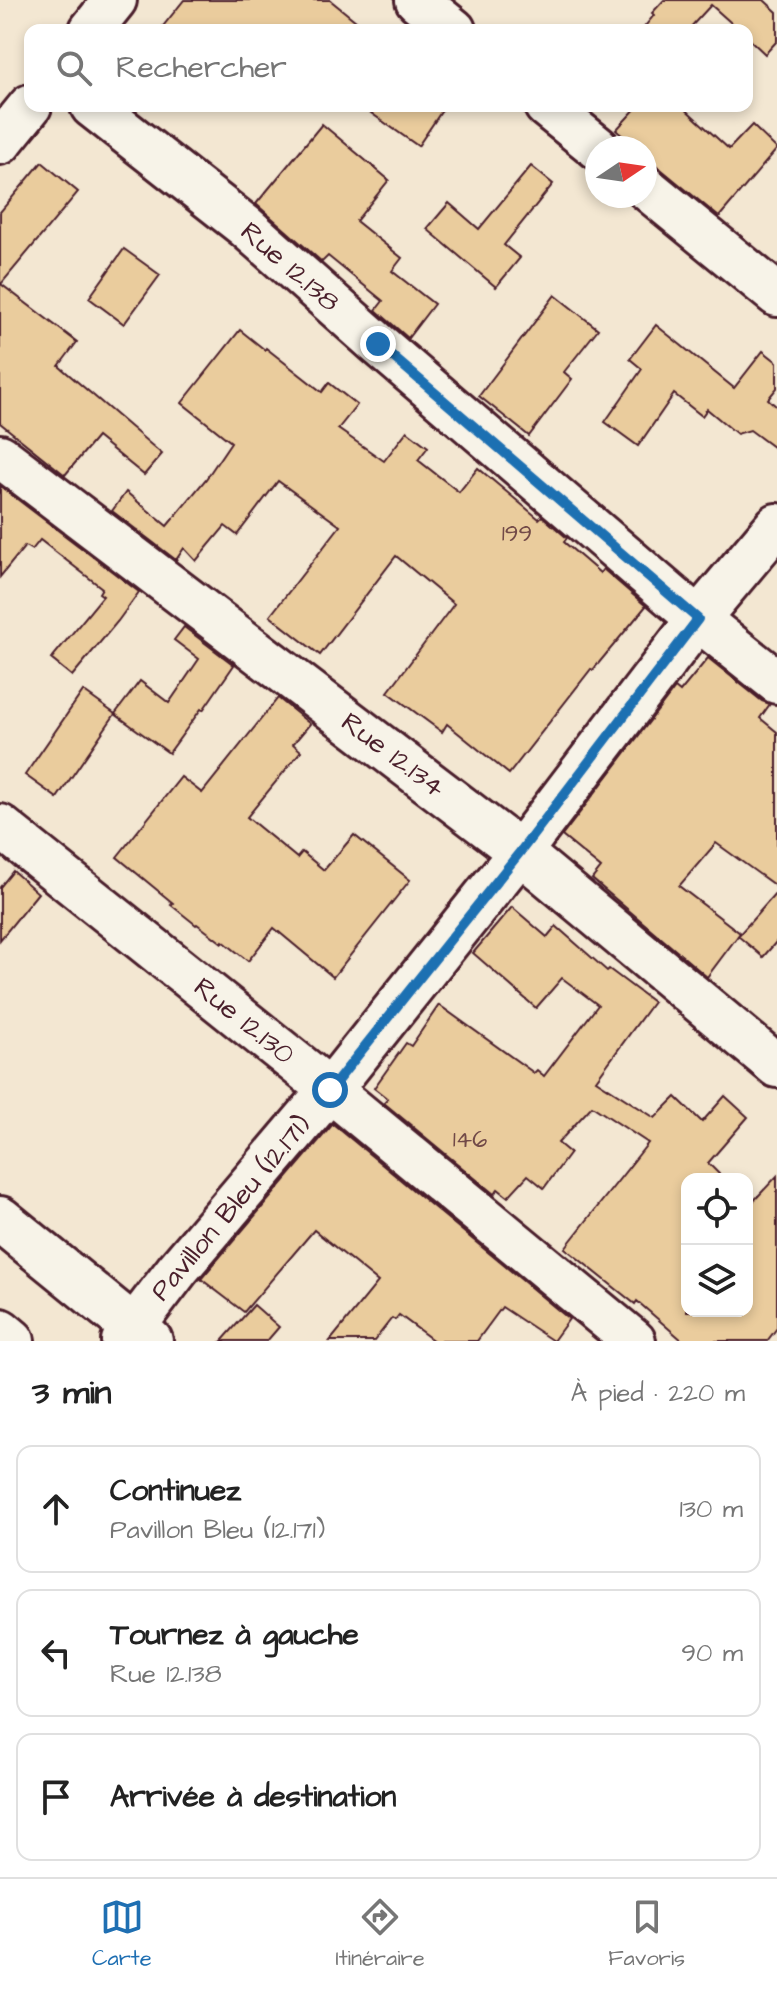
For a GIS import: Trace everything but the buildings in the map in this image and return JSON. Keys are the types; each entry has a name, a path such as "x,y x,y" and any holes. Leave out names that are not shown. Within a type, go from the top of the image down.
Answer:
{"main road":[{"path":"0,1219 136,1337"},
{"path":"0,1331 12,1341"}],"street":[{"path":"96,24 115,0"},
{"path":"417,0 447,24"},
{"path":"0,143 25,112"},
{"name":"Rue 12.138","path":"100,112 245,226 698,619 777,682"},
{"path":"553,112 585,138"},
{"path":"657,197 777,295"},
{"name":"Rue 12.134","path":"0,456 520,852 777,1066"},
{"name":"Pavillon Bleu (12.171)","path":"136,1337 178,1269 330,1090 520,852 698,619 777,525"},
{"name":"Rue 12.130","path":"0,826 330,1090 634,1341"}],"route":[{"path":"330,1090 520,852 698,619 378,344"}]}
